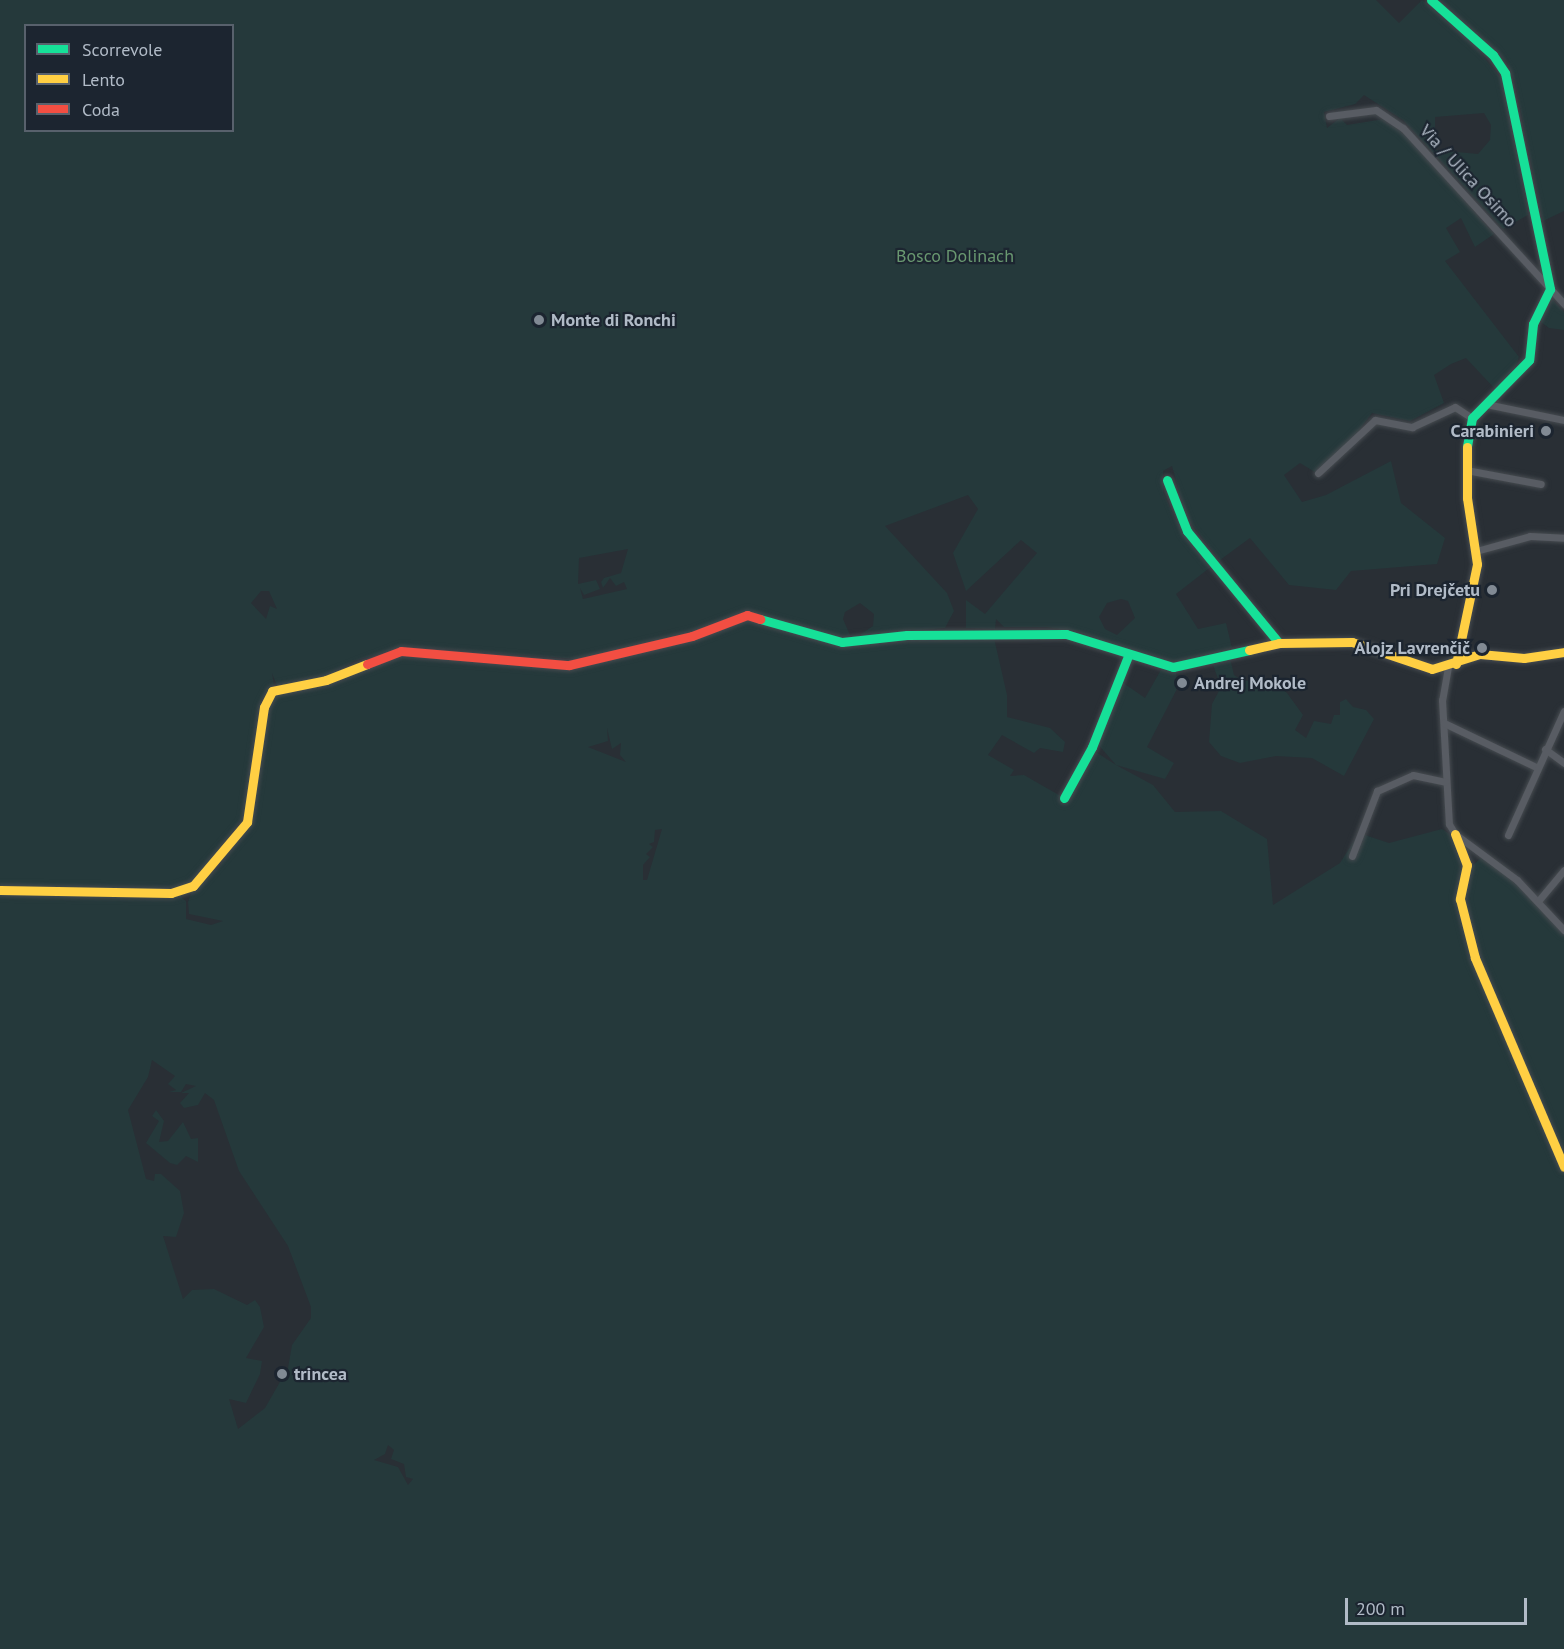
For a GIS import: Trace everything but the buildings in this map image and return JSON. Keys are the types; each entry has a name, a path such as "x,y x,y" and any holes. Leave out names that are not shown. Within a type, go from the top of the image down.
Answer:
{"street":[{"path":"1431,0 1493,55 1505,73 1550,289 1533,324 1529,360 1472,418 1465,444 1476,551 1452,666 1444,723 1445,814 1467,865"},
{"name":"Via / Ulica Osimo","path":"1329,116 1377,110 1403,128 1564,304"},
{"path":"1486,404 1564,420"},
{"path":"1318,473 1375,420 1413,427 1455,407 1472,418"},
{"path":"1466,470 1541,484"},
{"path":"1167,480 1187,531 1278,643"},
{"path":"1476,551 1530,536 1564,538"},
{"path":"0,890 171,893 193,886 247,822 264,708 272,691 326,680 387,654 416,651 569,665 692,636 741,615 842,642 978,634 1079,636 1128,656 1185,666 1278,643 1352,642 1425,667 1452,666 1480,654 1524,658 1564,652"},
{"path":"1065,799 1128,656"},
{"path":"1508,835 1564,711"},
{"path":"1444,723 1538,768"},
{"path":"1545,749 1564,763"},
{"path":"1352,856 1377,791 1413,774 1445,783"},
{"path":"1455,834 1539,900 1564,930"},
{"path":"1478,853 1467,865 1460,899 1466,930 1564,1167"},
{"path":"1539,900 1564,870"}],"green space":[{"name":"Bosco Dolinach","path":"0,0 1376,0 1399,23 1422,0 1473,44 1503,81 1528,215 1503,229 1403,120 1364,95 1355,104 1324,112 1327,128 1340,118 1347,125 1384,119 1410,139 1494,234 1475,247 1461,218 1446,228 1460,252 1445,261 1519,357 1515,368 1495,389 1466,358 1451,364 1434,375 1444,403 1410,421 1372,413 1353,438 1315,472 1300,463 1284,475 1302,502 1326,495 1391,461 1401,503 1445,538 1437,564 1351,571 1336,590 1289,585 1250,538 1220,560 1187,518 1172,466 1163,471 1163,492 1175,519 1212,566 1176,594 1198,629 1226,623 1232,648 1182,662 1148,657 1079,632 1046,627 1004,627 996,619 995,629 966,628 966,600 985,614 1037,553 1021,540 966,591 953,553 978,509 968,495 885,526 947,593 954,611 945,628 859,636 873,626 874,614 860,603 845,612 843,619 850,635 856,636 842,637 744,611 711,627 577,659 405,646 354,661 315,683 277,686 272,673 274,685 261,700 247,812 196,880 171,890 0,886","holes":["1484,113 1491,125 1490,140 1478,154 1435,150 1435,117","628,549 621,573 604,578 601,582 603,588 610,578 616,586 624,582 627,589 583,599 580,588 584,595 600,589 596,580 578,584 579,558","261,591 269,591 277,609 270,606 266,619 251,603","1121,599 1128,601 1135,618 1117,635 1105,629 1099,617 1107,603"]},
{"path":"1441,0 1564,0 1564,211 1543,221 1515,82 1507,62"},
{"path":"1551,298 1564,312 1564,330 1549,328 1538,320"},
{"path":"736,616 842,642 907,635 994,638 1007,695 1007,717 1050,728 1065,742 1063,752 1040,748 1034,753 1002,735 988,755 1014,770 1010,776 1024,775 1064,798 1088,747 1153,785 1175,812 1221,811 1267,839 1273,905 1340,863 1359,833 1389,843 1442,829 1461,842 1471,867 1482,857 1508,875 1564,931 1564,1649 0,1649 0,893 180,896 186,901 186,919 211,925 223,921 189,914 188,902 192,891 219,867 253,818 268,708 274,695 324,684 397,655 599,663 692,636","holes":["607,728 612,749 621,743 620,755 626,762 588,747 608,741","662,829 647,880 643,880 643,865 650,857 646,854 653,847 649,844 654,842 655,830","152,1060 175,1076 168,1084 176,1090 169,1092 181,1092 186,1084 196,1086 181,1093 189,1093 180,1103 184,1108 198,1105 205,1093 214,1100 239,1171 288,1246 311,1307 311,1318 292,1345 288,1368 265,1408 238,1429 229,1399 246,1403 260,1374 262,1361 246,1358 264,1327 260,1307 255,1300 247,1305 214,1289 192,1290 183,1299 163,1236 176,1237 184,1213 180,1191 161,1174 155,1174 154,1181 146,1179 128,1110 148,1077","388,1445 394,1450 391,1459 404,1464 406,1477 413,1479 408,1485 398,1467 374,1460 385,1454"]},
{"path":"1230,658 1234,675 1243,681 1273,679 1287,693 1303,715 1295,730 1306,738 1314,721 1331,724 1334,715 1340,715 1340,702 1346,699 1353,707 1366,710 1374,719 1344,776 1312,758 1276,756 1240,763 1221,756 1209,742 1212,704 1221,687 1213,665"},
{"path":"1162,668 1175,669 1179,685 1147,747 1174,763 1165,779 1116,765 1096,742 1122,682 1145,698"},
{"path":"156,1110 164,1121 159,1142 168,1141 183,1122 191,1139 198,1138 198,1162 186,1156 177,1165 170,1163 146,1143 159,1121 152,1116"}],"traffic: fast":[{"path":"1431,0 1493,55 1505,73 1550,289 1533,324 1529,360 1472,418 1467,447"},
{"path":"1167,480 1187,531 1279,643"},
{"path":"760,619 842,642 907,635 1066,634 1173,667 1249,650"},
{"path":"1064,798 1092,747 1128,656"}],"traffic: slow":[{"path":"1456,664 1477,564 1467,498 1467,447"},
{"path":"1249,650 1279,643 1352,642 1432,669 1480,654 1524,658 1564,652"},
{"path":"0,890 171,893 193,886 247,822 264,707 272,691 326,680 367,664"},
{"path":"1455,834 1467,865 1460,899 1475,958 1564,1167"}],"traffic: jam":[{"path":"367,664 401,651 569,665 692,636 747,615 760,619"}],"place":[{"name":"Monte di Ronchi","path":"539,320"},
{"name":"Carabinieri","path":"1546,431"},
{"name":"Pri Drejčetu","path":"1492,590"},
{"name":"Alojz Lavrenčič","path":"1482,648"},
{"name":"Andrej Mokole","path":"1182,683"},
{"name":"trincea","path":"282,1374"}]}
